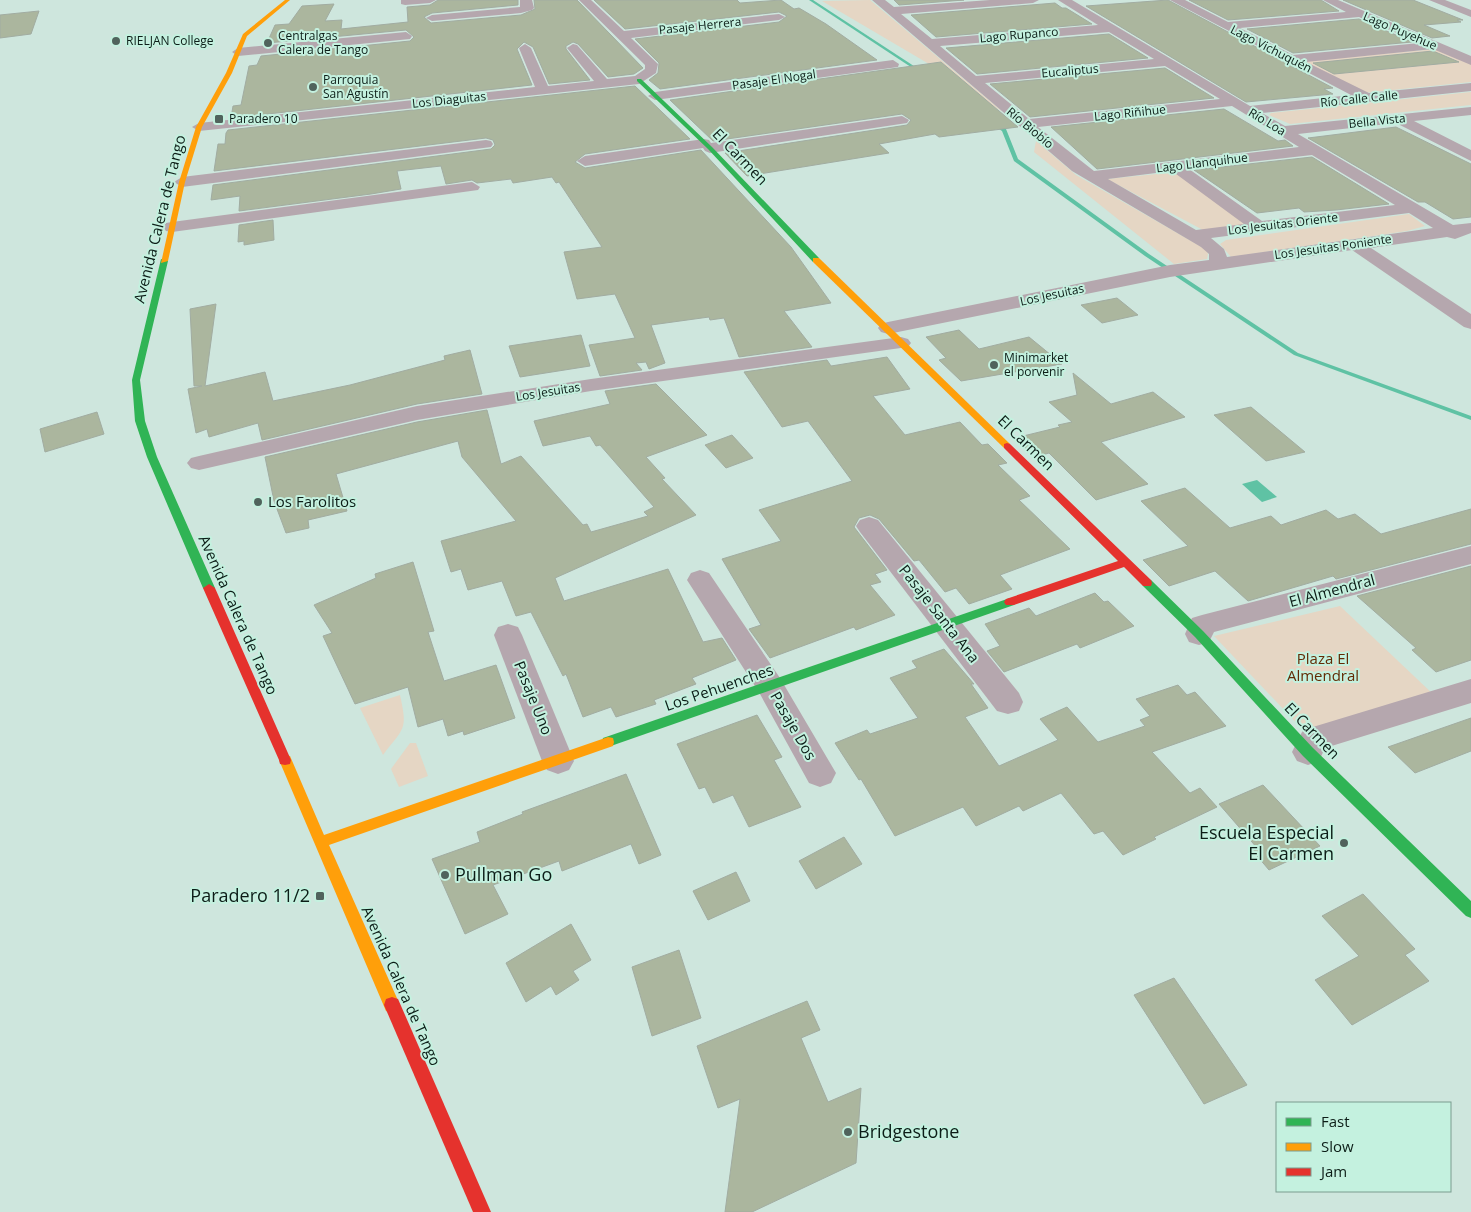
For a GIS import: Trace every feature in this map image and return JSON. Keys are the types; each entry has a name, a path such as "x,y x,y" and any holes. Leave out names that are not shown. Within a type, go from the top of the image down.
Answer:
{"main road":[{"name":"Avenida Calera de Tango","path":"279,0 245,35 229,73 199,127 182,182 136,380 140,421 152,457 482,1212"},
{"name":"Avenida Calera de Tango","path":"261,20 288,0"},
{"name":"El Carmen","path":"639,80 707,146 797,241 1199,634 1308,752 1471,911"},
{"name":"Los Pehuenches","path":"321,842 1126,562"}],"street":[{"path":"405,2 430,0"},
{"path":"432,18 521,10 528,8 526,0"},
{"path":"585,0 653,66 639,80"},
{"name":"Río Biobío","path":"878,0 1089,176 1195,235"},
{"path":"890,11 1032,0"},
{"name":"Lago Vichuquén","path":"1176,0 1367,98"},
{"name":"Lago Puyehue","path":"1330,0 1471,61"},
{"path":"1436,0 1471,14"},
{"path":"1066,1 1086,1"},
{"name":"Río Loa","path":"1066,1 1471,244"},
{"path":"1226,26 1361,14"},
{"name":"Pasaje Herrera","path":"622,34 779,18"},
{"name":"Lago Rupanco","path":"929,43 1110,28"},
{"path":"245,35 266,34"},
{"path":"238,52 406,36"},
{"path":"1292,59 1436,46"},
{"path":"525,48 543,89"},
{"path":"572,48 603,83"},
{"name":"Pasaje El Nogal","path":"656,96 893,64 878,54"},
{"path":"820,58 838,72"},
{"name":"Eucaliptus","path":"972,80 1167,62"},
{"path":"764,70 775,80"},
{"path":"701,74 715,88"},
{"name":"Los Diaguitas","path":"199,127 639,80"},
{"name":"Río Calle Calle","path":"1248,110 1471,87"},
{"name":"Lago Riñihue","path":"1025,124 1235,102"},
{"name":"Bella Vista","path":"1282,131 1471,111"},
{"path":"1399,119 1471,156"},
{"path":"585,161 902,120"},
{"path":"182,182 486,144"},
{"name":"Lago Llanquihue","path":"1089,176 1314,150"},
{"path":"1175,166 1259,227"},
{"path":"172,227 472,186"},
{"name":"Los Jesuitas Oriente","path":"1195,235 1411,208"},
{"name":"Los Jesuitas Poniente","path":"1216,264 1471,228"},
{"name":"Los Jesuitas Oriente","path":"1195,235 1218,253 1216,264"},
{"path":"1354,244 1471,323"},
{"name":"Los Jesuitas","path":"199,463 417,413 894,336 1162,272 1216,264"},
{"name":"Pasaje Santa Ana","path":"869,526 1008,702"},
{"name":"El Almendral","path":"1199,634 1202,624 1471,554"},
{"name":"Pasaje Dos","path":"700,580 770,686 820,773"},
{"name":"Pasaje Uno","path":"508,635 558,761"},
{"path":"1308,752 1314,740 1471,691"}],"green space":[{"path":"870,0 1003,112 950,81 929,64 822,1"},
{"path":"1436,49 1471,64 1471,82 1363,93 1302,61"},
{"path":"1471,92 1471,105 1290,124 1269,115 1271,113"},
{"path":"1036,141 1076,175 1207,250 1207,259 1174,264 1034,152"},
{"path":"1177,172 1253,226 1203,230 1107,179"},
{"path":"1409,214 1425,226 1407,231 1231,257 1220,244 1226,240"},
{"name":"Plaza El Almendral","path":"1340,606 1434,695 1305,732 1214,636"},
{"path":"400,695 404,722 400,733 383,755 360,708"},
{"path":"410,743 416,743 428,776 399,787 391,769"}],"shaded area":[{"path":"1257,480 1277,497 1262,502 1242,484"}],"building":[{"path":"438,0 518,0 518,5 432,13 424,17 431,23 521,15 535,9 534,0 577,0 643,68 634,74 608,77 578,44 573,42 566,46 566,49 590,80 549,84 533,47 524,42 517,49 532,85 231,118 233,106 241,105 249,66 257,65 261,56 410,41 414,37 406,30 267,43 275,25 289,24 302,6 334,4 325,21 342,20 341,29 408,22 407,7 430,5"},
{"path":"594,0 737,0 740,3 781,0 794,9 799,8 826,24 877,60 660,89 649,80 658,73 659,63 635,39 779,22 787,16 779,12 625,29"},
{"path":"894,0 964,0 899,5"},
{"path":"1168,0 1333,88 1324,89 1333,94 1246,102 1086,6"},
{"path":"1189,0 1321,0 1339,11 1228,20"},
{"path":"1343,0 1413,0 1463,20 1457,20 1461,22 1424,25 1450,36 1432,38"},
{"path":"1055,3 1092,24 936,37 911,15"},
{"path":"39,11 31,34 0,38 0,15"},
{"path":"1359,19 1412,42 1293,53 1247,29"},
{"path":"1109,34 1148,58 977,74 946,48"},
{"path":"1433,51 1459,62 1334,74 1313,63"},
{"path":"941,62 1018,127 939,137 935,134 879,144 889,153 747,176 725,153 907,125 911,120 902,114 713,141 670,100"},
{"path":"1165,68 1214,98 1030,117 990,84"},
{"path":"635,86 690,139 585,154 575,162 585,168 701,150 791,247 831,303 784,311 812,347 739,357 724,318 710,320 709,317 651,325 665,363 649,369 646,362 636,363 642,370 600,376 589,345 635,338 615,294 577,299 564,252 602,247 559,182 556,183 552,177 513,183 511,179 477,183 472,180 446,184 441,166 397,171 401,189 371,194 239,211 240,196 211,200 213,185 491,149 495,145 493,140 486,138 214,171 218,144 225,144 228,130"},
{"path":"1224,109 1278,141 1285,140 1293,146 1097,169 1051,127"},
{"path":"1396,127 1471,164 1471,217 1453,219 1425,202 1418,202 1308,138"},
{"path":"1312,157 1389,204 1336,210 1304,212 1299,208 1257,213 1194,170"},
{"path":"273,220 274,240 244,245 244,241 238,242 239,225"},
{"path":"1117,298 1138,315 1102,323 1081,305"},
{"path":"216,304 205,386 265,372 273,401 350,385 445,360 444,356 470,350 482,394 417,404 262,440 258,423 209,437 207,429 196,433 188,389 202,386 194,386 190,309"},
{"path":"959,330 979,349 1029,337 1062,364 961,381 939,360 946,358 926,337"},
{"path":"581,335 590,366 520,377 509,346"},
{"path":"887,357 910,389 873,396 905,435 960,422 982,445 988,444 1007,463 998,465 1030,496 1019,500 1070,549 1000,575 1012,589 969,604 956,588 945,592 919,560 914,561 879,519 870,515 859,518 854,527 887,570 875,574 881,582 870,585 895,615 856,630 854,627 770,658 749,629 761,625 722,559 781,541 759,510 852,481 808,421 782,427 744,372 827,360 831,366"},
{"path":"1073,373 1111,404 1153,392 1185,417 1101,442 1148,484 1096,500 1049,453 1035,457 1015,438 1060,427 1058,425 1072,422 1049,402 1077,395"},
{"path":"656,384 707,435 646,457 665,478 662,479 696,515 555,578 564,601 668,569 703,642 722,638 736,660 692,678 696,684 654,700 656,704 616,717 611,707 583,717 566,674 563,676 531,612 516,616 502,581 468,590 461,569 451,572 441,541 516,521 462,457 458,441 336,474 347,511 308,520 309,528 286,533 274,501 265,457 417,422 487,410 501,464 521,456 583,525 587,524 591,532 648,516 644,512 654,507 600,445 596,446 590,436 543,446 534,421 610,404 605,391"},
{"path":"1251,407 1305,452 1266,461 1214,415"},
{"path":"97,412 104,434 45,452 40,429"},
{"path":"732,435 753,458 726,468 705,445"},
{"path":"1185,488 1230,528 1271,516 1281,525 1326,510 1338,519 1355,514 1381,534 1471,509 1471,544 1336,579 1333,576 1248,601 1215,571 1169,586 1143,560 1188,546 1141,501"},
{"path":"413,562 434,631 428,632 444,681 496,665 515,718 464,735 463,731 448,736 443,719 418,727 408,687 355,704 323,636 332,633 314,605 376,578 375,574"},
{"path":"1471,566 1471,660 1436,672 1412,650 1416,648 1357,596"},
{"path":"1095,593 1104,602 1108,601 1134,626 1080,648 1077,644 1004,672 987,651 1000,646 985,624 1029,608 1036,616"},
{"path":"944,649 974,684 971,684 988,708 965,717 999,766 1058,740 1040,719 1067,707 1098,742 1145,726 1140,720 1150,716 1136,699 1178,685 1187,695 1195,692 1226,726 1152,752 1190,793 1200,788 1217,807 1154,837 1156,839 1123,855 1103,831 1094,834 1061,793 1023,811 1019,806 976,826 963,807 895,836 861,779 859,780 835,743 867,730 870,734 918,718 890,678 917,668 912,661"},
{"path":"757,715 782,757 774,760 801,807 749,827 733,795 713,803 705,787 699,789 677,744"},
{"path":"1471,718 1471,751 1415,773 1388,747"},
{"path":"626,774 661,855 639,864 631,844 562,871 559,861 493,885 508,914 465,934 432,859 480,842 477,832 523,814 522,812"},
{"path":"1263,785 1320,846 1269,870 1253,851 1258,849 1219,804"},
{"path":"844,837 862,864 816,889 799,861"},
{"path":"736,872 750,901 708,920 693,891"},
{"path":"1363,894 1415,949 1405,955 1429,981 1352,1025 1315,980 1359,956 1322,916"},
{"path":"571,924 591,960 573,971 579,980 556,995 551,986 526,1002 506,963"},
{"path":"679,950 701,1018 652,1036 632,967"},
{"path":"1174,978 1247,1085 1204,1104 1134,995"},
{"path":"807,1001 820,1030 801,1038 828,1102 861,1088 856,1163 752,1212 725,1212 740,1099 718,1108 697,1046"}],"waterway":[{"path":"811,0 921,72"},
{"path":"993,123 1004,130 1016,160 1147,255 1296,354 1471,418"}],"traffic: fast":[{"path":"639,80 710,148 816,260"},
{"path":"164,261 136,380 140,421 152,457 209,588"},
{"path":"1147,583 1199,634 1308,752 1471,911"},
{"path":"608,742 1010,602"}],"traffic: slow":[{"path":"164,261 182,182 199,127 229,73 245,35 288,0"},
{"path":"816,260 1007,446"},
{"path":"321,842 608,742"},
{"path":"285,760 392,1005"}],"traffic: jam":[{"path":"1007,446 1147,583"},
{"path":"1010,602 1126,562"},
{"path":"209,588 285,760"},
{"path":"392,1005 482,1212"}],"place":[{"name":"RIELJAN College","path":"116,41"},
{"name":"Centralgas Calera de Tango","path":"268,43"},
{"name":"Parroquia San Agustín","path":"313,87"},
{"name":"Paradero 10","path":"219,119"},
{"name":"Minimarket el porvenir","path":"994,365"},
{"name":"Los Farolitos","path":"258,502"},
{"name":"Escuela Especial El Carmen","path":"1344,843"},
{"name":"Pullman Go","path":"445,875"},
{"name":"Paradero 11/2","path":"320,896"},
{"name":"Bridgestone","path":"848,1132"}]}
